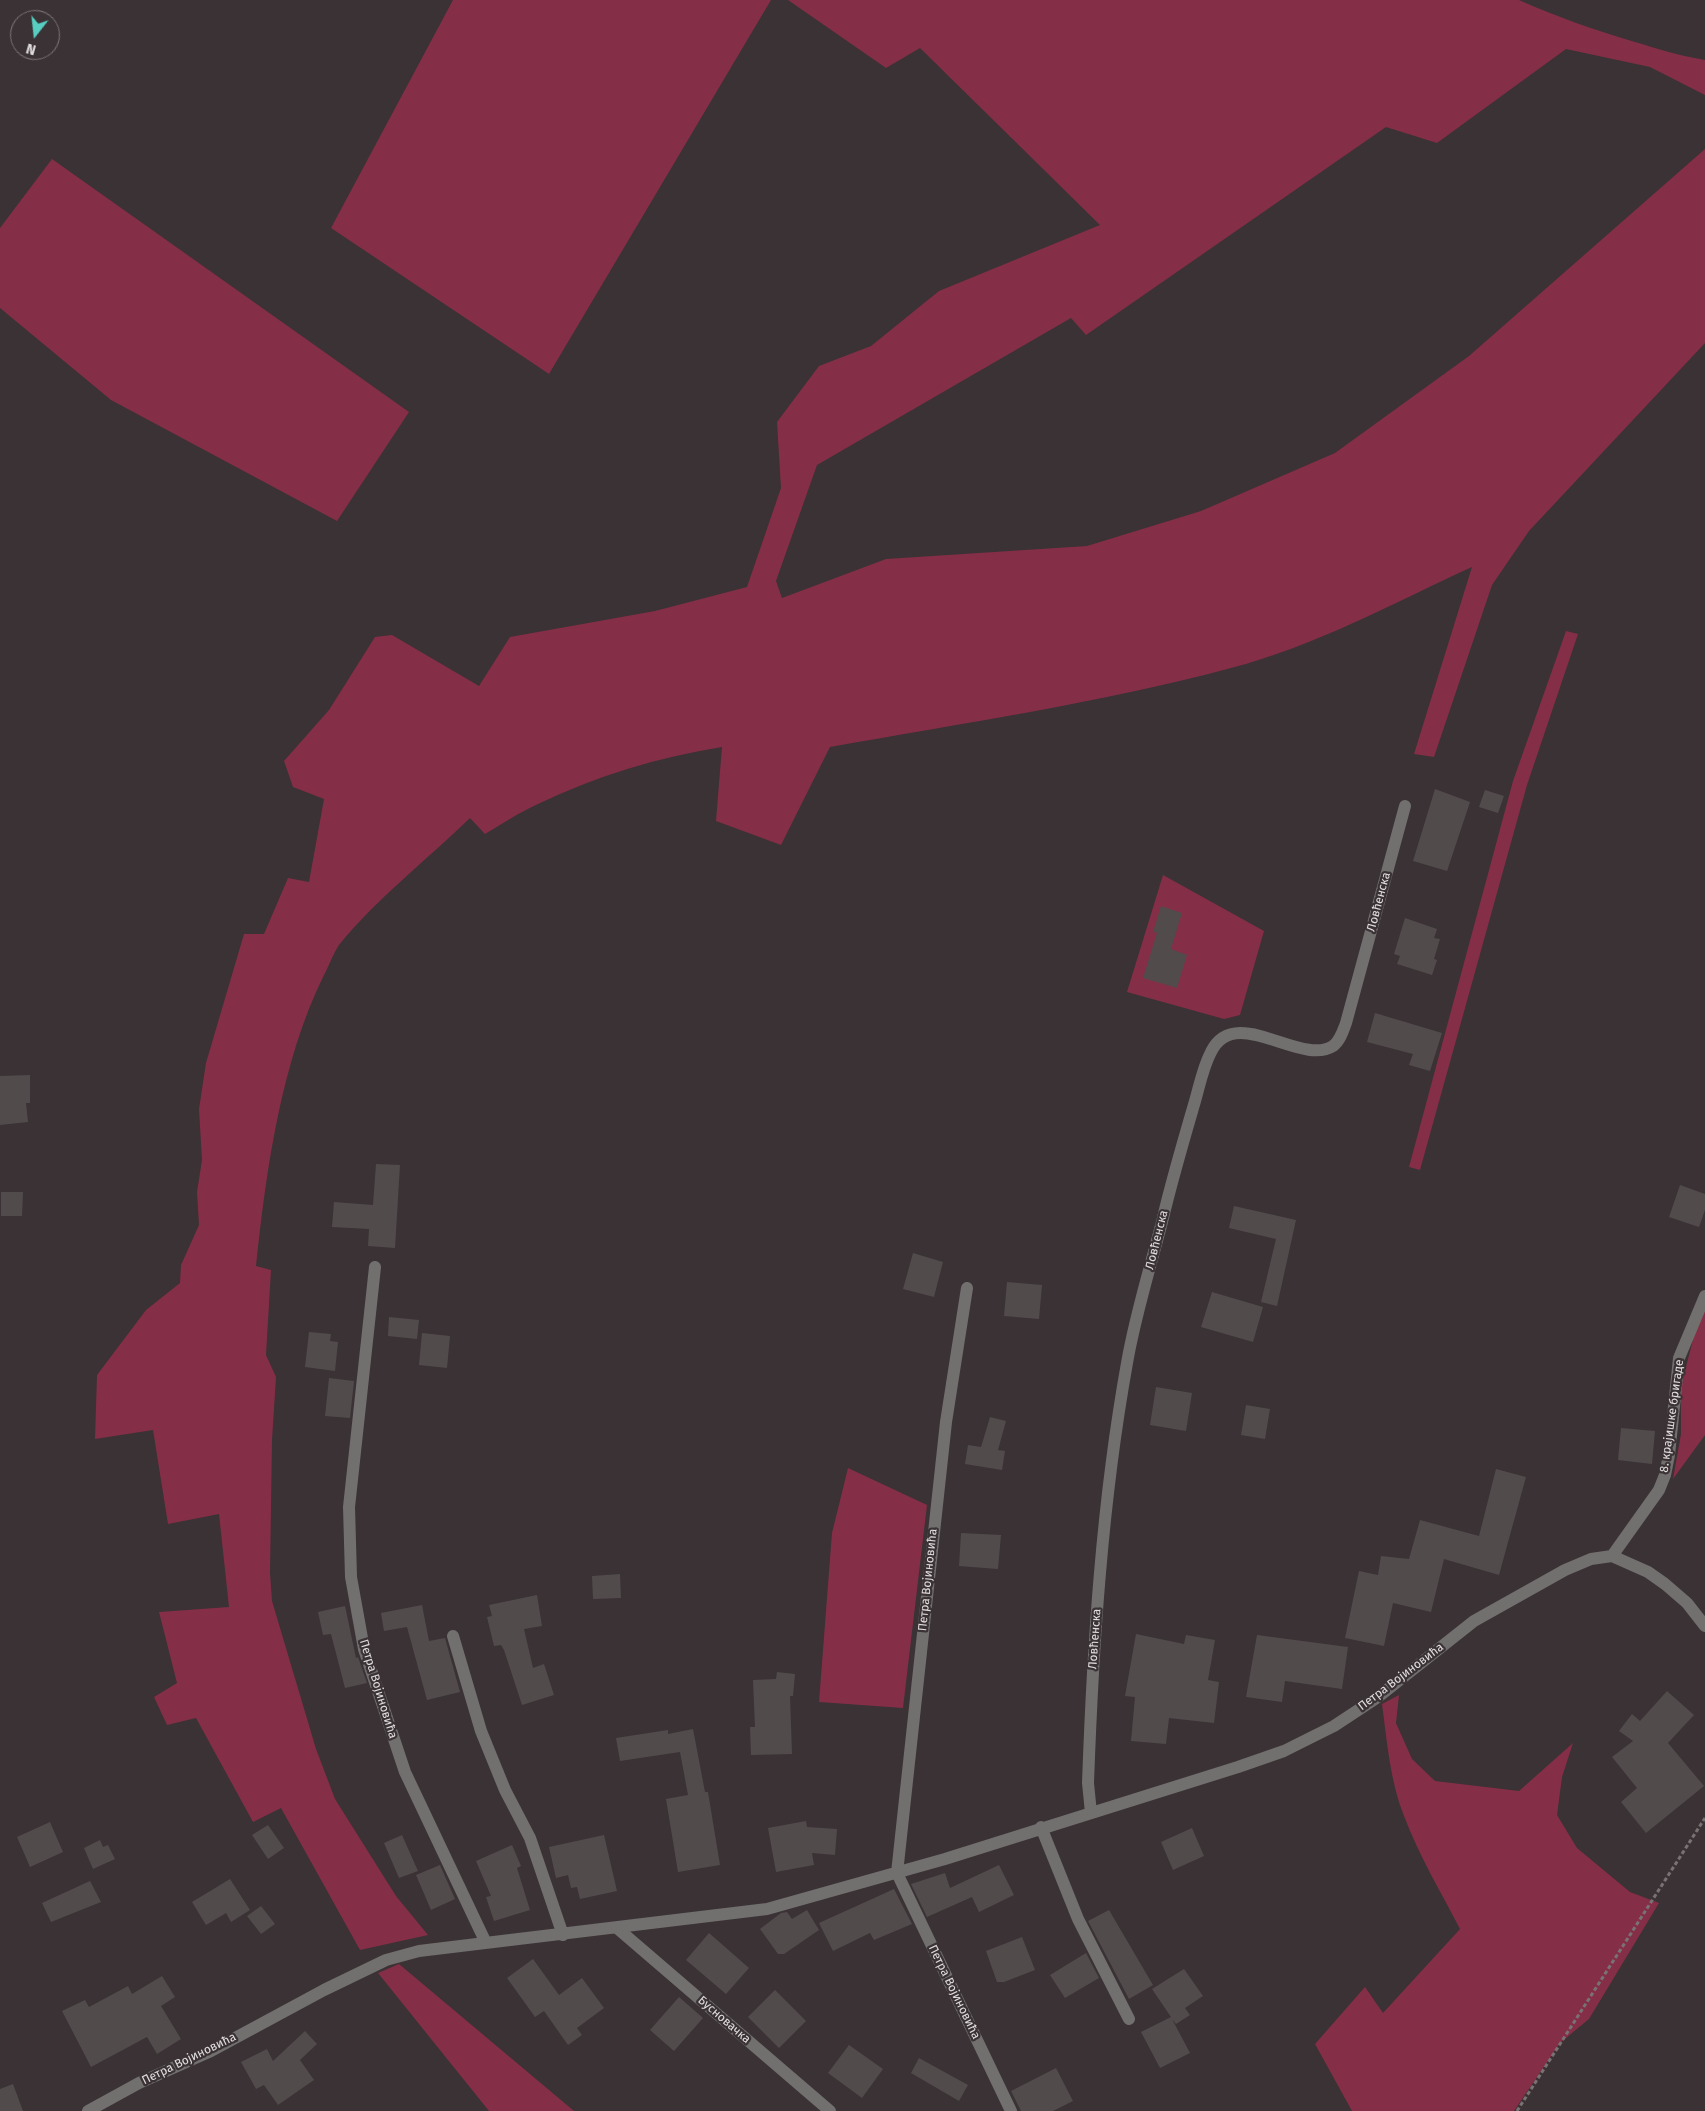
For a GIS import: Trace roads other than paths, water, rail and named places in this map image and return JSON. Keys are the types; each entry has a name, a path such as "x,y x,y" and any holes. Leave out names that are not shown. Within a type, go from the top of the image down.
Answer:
{"street":[{"name":"Ловћенска","path":"1091,1813 1088,1784 1089,1747 1097,1606 1112,1468 1127,1361 1171,1184 1205,1067 1215,1045 1231,1035 1254,1035 1312,1050 1328,1048 1338,1041 1346,1023 1405,806"},
{"name":"Петра Војиновића","path":"375,1267 349,1507 351,1576 364,1649 404,1772 486,1943"},
{"name":"Петра Војиновића","path":"967,1288 946,1422 897,1873 1011,2111"},
{"name":"8. крајишке бригаде","path":"1612,1556 1659,1490 1665,1475 1669,1455 1679,1358 1705,1296"},
{"name":"Петра Војиновића","path":"88,2111 139,2083 211,2051 308,1998 386,1960 419,1951 767,1909 897,1873 1284,1751 1334,1726 1378,1697 1474,1621 1564,1570 1591,1559 1612,1556"},
{"path":"1612,1556 1648,1572 1665,1584 1687,1603 1705,1626"},
{"path":"453,1636 481,1731 505,1790 530,1838 563,1935"},
{"path":"1041,1827 1078,1919 1129,2018"},
{"name":"Бусновачка","path":"618,1928 830,2111"}]}
